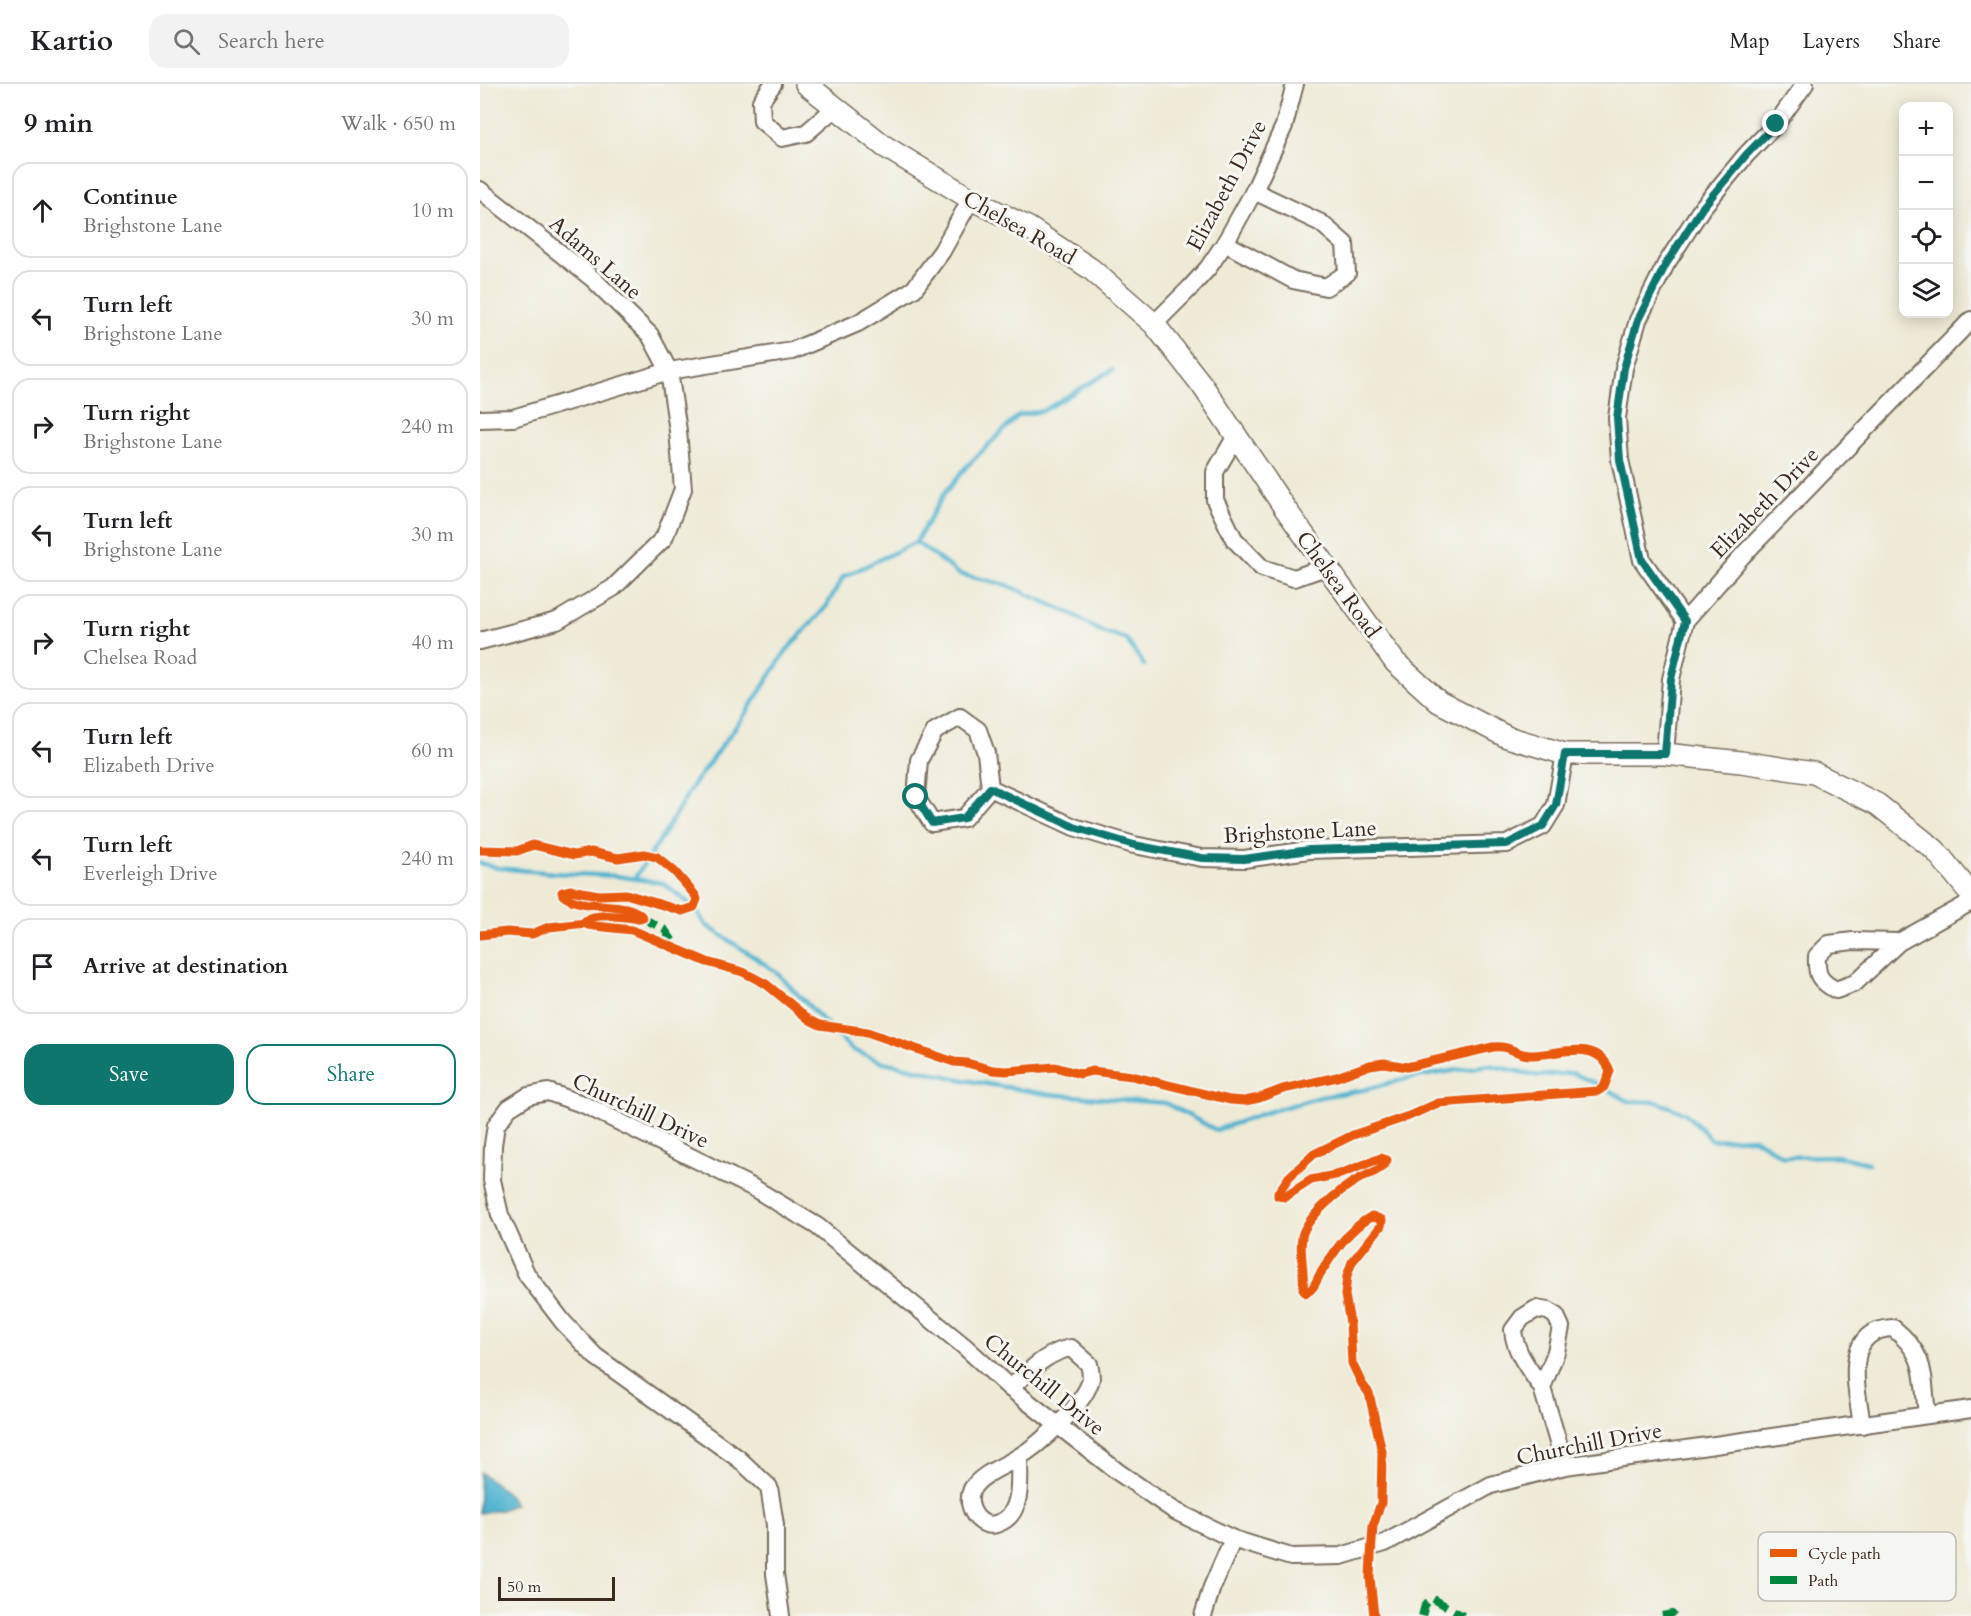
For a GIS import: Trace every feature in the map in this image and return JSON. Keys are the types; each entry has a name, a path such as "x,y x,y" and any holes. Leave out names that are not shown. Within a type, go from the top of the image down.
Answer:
{"street":[{"path":"773,84 761,101 762,121 782,138 806,133 835,108"},
{"name":"Chelsea Road","path":"806,84 885,146 971,199 1029,228 1091,269 1154,324 1202,385 1326,567 1395,662 1439,702 1507,737 1565,754 1665,754 1814,773 1877,804 1935,850 1971,894"},
{"name":"Elizabeth Drive","path":"1154,324 1208,268 1225,243 1254,191 1284,126 1294,84"},
{"path":"1685,621 1642,560 1620,460 1617,418 1624,368 1638,320 1666,264 1702,208 1746,155 1776,124 1805,84"},
{"name":"Adams Lane","path":"480,190 593,279 650,336 669,371 678,431 683,489 664,538 613,588 557,621 480,641"},
{"path":"1225,243 1293,279 1326,286 1347,273 1345,244 1321,223 1254,191"},
{"path":"480,419 513,418 669,371 792,351 858,323 914,290 942,251 971,199"},
{"name":"Elizabeth Drive","path":"1665,754 1671,679 1685,621 1708,592 1971,320"},
{"path":"1236,436 1215,472 1215,500 1234,539 1262,568 1294,578 1326,567"},
{"path":"960,717 978,730 986,753 990,788 964,818 932,823 916,797 919,760 935,731 960,717"},
{"name":"Brighstone Lane","path":"990,788 1074,827 1134,845 1202,858 1244,859 1309,850 1507,844 1543,826 1556,805 1565,754"},
{"path":"1899,942 1853,941 1829,944 1817,956 1817,971 1824,984 1836,990 1855,983 1899,942 1971,902"},
{"name":"Churchill Drive","path":"782,1616 775,1574 775,1525 769,1487 739,1459 595,1356 563,1322 526,1275 500,1215 492,1180 496,1125 509,1108 528,1096 548,1092 585,1105 752,1187 817,1226 964,1346 1010,1388 1118,1472 1175,1511 1233,1539 1291,1557 1341,1556 1385,1543 1491,1485 1565,1466 1971,1408"},
{"path":"1862,1425 1856,1379 1858,1347 1865,1337 1880,1328 1893,1328 1906,1338 1921,1359 1927,1414"},
{"path":"1010,1388 1051,1354 1071,1348 1089,1364 1090,1378 1084,1393 1059,1426 1019,1457"},
{"path":"1542,1388 1565,1466"},
{"path":"1203,1616 1212,1587 1233,1539"}],"water":[{"path":"480,1472 506,1492 515,1504 501,1510 480,1513"}],"waterway":[{"path":"634,879 692,786 746,713 786,651 826,607 843,577 916,542 944,494 966,467 1019,415 1043,411 1112,370"},
{"path":"916,542 959,574 1007,585 1072,614 1102,632 1126,639 1144,665"},
{"path":"480,863 498,868 617,876 663,883 694,907 706,925 775,971 851,1049 879,1061 964,1080 1046,1094 1165,1103 1216,1130 1320,1097 1363,1090 1409,1078 1489,1065 1539,1076 1572,1073 1628,1101 1657,1102 1685,1113 1712,1140 1754,1138 1784,1157 1836,1156 1868,1163"}],"marked path":[{"path":"643,918 665,930 678,948"},
{"path":"1422,1616 1425,1605 1432,1598 1463,1616"},
{"path":"1662,1616 1672,1614 1674,1616"}],"cycle path":[{"path":"480,850 517,851 533,845 574,855 591,852 618,858 644,854 657,857 675,872 695,895 697,899 694,907 682,911 626,894 599,895 570,890 562,892 563,895 582,903 617,906 636,912 643,918 603,916 585,921 588,925 632,930 707,962 743,972 766,984 810,1020 820,1025 867,1032 954,1062 993,1070 1055,1067 1080,1074 1092,1071 1132,1076 1230,1100 1245,1101 1283,1089 1337,1077 1370,1065 1384,1063 1407,1067 1493,1047 1504,1047 1529,1055 1586,1051 1604,1060 1610,1071 1604,1087 1598,1091 1438,1103 1409,1116 1353,1135 1314,1154 1289,1177 1278,1193 1278,1196 1285,1197 1311,1180 1340,1174 1381,1158 1387,1160 1378,1170 1350,1184 1333,1197 1310,1221 1301,1243 1303,1289 1306,1293 1314,1286 1332,1255 1350,1233 1372,1216 1382,1220 1381,1226 1352,1262 1347,1276 1345,1295 1350,1323 1352,1363 1369,1393 1382,1452 1381,1503 1373,1526 1371,1556 1370,1577 1374,1616"},
{"path":"480,935 507,932 532,934 549,927 586,923"}],"route":[{"path":"916,797 932,823 964,818 990,788 1074,827 1134,845 1202,858 1244,859 1309,850 1507,844 1543,826 1556,805 1565,754 1665,754 1671,679 1685,621 1642,560 1620,460 1617,418 1624,368 1638,320 1666,264 1702,208 1746,155 1776,124"}]}
